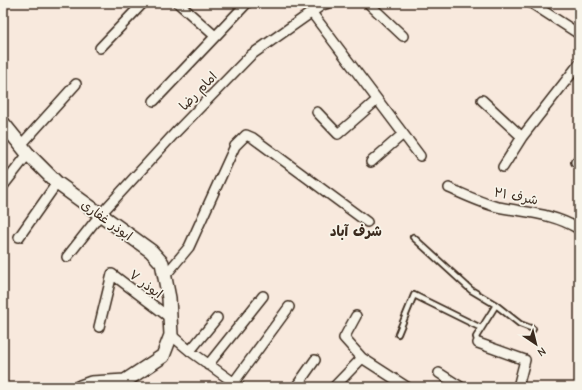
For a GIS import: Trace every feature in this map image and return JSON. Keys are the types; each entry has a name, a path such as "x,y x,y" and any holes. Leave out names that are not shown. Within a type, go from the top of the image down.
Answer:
{"main road":[{"name":"ابوذر غفاری","path":"3,123 24,149 57,182 100,216 151,251 162,263 169,298 171,335"},
{"path":"80,387 91,382 128,384 163,356 171,335"}],"street":[{"path":"100,48 143,3"},
{"path":"178,3 215,36"},
{"path":"154,101 247,3"},
{"name":"امام رضا","path":"67,257 100,216 175,133 251,55 322,5 330,3"},
{"path":"368,3 403,36"},
{"path":"531,3 579,34"},
{"path":"312,12 420,156"},
{"path":"503,167 522,137 579,64"},
{"path":"3,186 24,149 76,84"},
{"path":"317,112 338,134 377,100"},
{"path":"482,100 522,137"},
{"path":"371,162 403,134"},
{"path":"164,277 189,246 235,146 246,135 253,138 367,222"},
{"path":"19,237 57,182"},
{"name":"شرف ۲۱","path":"449,188 498,207 539,213 555,218 579,229"},
{"name":"ابوذر ۷","path":"99,327 112,274 170,318"},
{"path":"208,365 263,296"},
{"path":"171,335 208,365 237,385 289,307"},
{"path":"356,316 344,338 362,358 407,387"},
{"path":"190,351 217,318"},
{"path":"478,343 525,360 518,387"},
{"path":"334,387 362,358"},
{"path":"296,387 315,360"},
{"path":"439,373 460,387"}],"lane":[{"path":"413,237 471,290 496,305 520,324 534,329"},
{"path":"398,334 414,295 481,328"},
{"path":"478,343 476,337 496,305"}],"district":[{"name":"شرف آباد","path":"356,231"}]}
